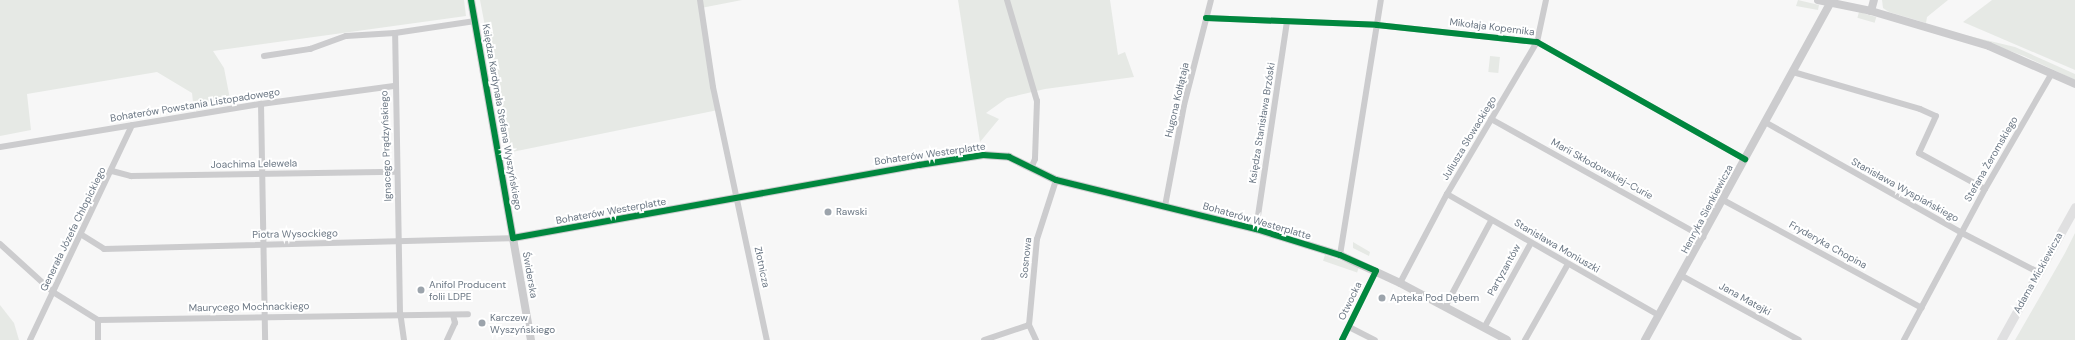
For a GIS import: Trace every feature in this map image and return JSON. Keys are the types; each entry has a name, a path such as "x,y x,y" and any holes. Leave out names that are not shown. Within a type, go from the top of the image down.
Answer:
{"main road":[{"name":"Adama Mickiewicza","path":"2001,340 2075,207"}],"street":[{"name":"Księdza Kardynała Stefana Wyszyńskiego","path":"471,0 513,238"},
{"name":"Złotnicza","path":"700,0 713,87 767,340"},
{"path":"1007,0 1038,101 1035,159 1032,166"},
{"name":"Hugona Kołłątaja","path":"1165,206 1184,105 1211,0"},
{"path":"1381,0 1340,255 1400,283 1507,340"},
{"name":"Juliusza Słowackiego","path":"1400,283 1447,194 1537,42 1546,0"},
{"path":"1818,0 1870,11 1989,46 2075,84"},
{"path":"1870,11 1874,0"},
{"name":"Henryka Sienkiewicza","path":"1645,340 1724,200 1830,3"},
{"name":"Mikołaja Kopernika","path":"1206,18 1377,25 1537,42 1745,159"},
{"path":"264,56 310,49 346,36 395,33 475,21"},
{"name":"Księdza Stanisława Brzóski","path":"1256,229 1287,21"},
{"name":"Ignacego Prądzyńskiego","path":"395,33 394,86 400,313 404,340"},
{"path":"1793,72 1920,109 1936,116 1919,153 1984,189"},
{"name":"Stefana Żeromskiego","path":"1904,340 1984,189 2052,73"},
{"name":"Bohaterów Powstania Listopadowego","path":"0,147 261,104 394,86"},
{"path":"261,104 265,340"},
{"name":"Marii Skłodowskiej-Curie","path":"1491,119 1703,236"},
{"name":"Stanisława Wyspiańskiego","path":"1765,122 1962,233 2038,272"},
{"name":"Generała Józefa Chłopickiego","path":"30,340 82,235 132,125"},
{"name":"Bohaterów Westerplatte","path":"513,238 737,197 983,155 1008,157 1032,166 1056,180 1256,229 1340,255"},
{"name":"Joachima Lelewela","path":"112,171 131,176 397,172"},
{"name":"Sosnowa","path":"1029,325 1037,239 1056,180"},
{"name":"Stanisława Moniuszki","path":"1447,194 1491,221 1658,315"},
{"name":"Fryderyka Chopina","path":"1724,200 1922,308"},
{"path":"1445,307 1491,221"},
{"name":"Piotra Wysockiego","path":"82,235 104,249 513,238"},
{"name":"Świderska","path":"513,238 531,340"},
{"name":"Partyzantów","path":"1484,328 1531,243"},
{"path":"0,244 53,292 98,320 98,340"},
{"path":"1525,340 1568,264"},
{"name":"Otwocka","path":"1342,340 1376,271"},
{"name":"Jana Matejki","path":"1682,276 1799,340"},
{"name":"Maurycego Mochnackiego","path":"98,320 400,313 452,315 468,314"},
{"path":"447,340 455,323 452,315"},
{"path":"984,340 1029,325 1036,340"},
{"path":"1349,327 1375,340"}],"shaded area":[{"path":"0,0 464,0 466,16 213,51 224,68 231,104 194,111 192,93 157,72 27,94 31,130 0,136"},
{"path":"480,0 742,0 701,8 718,110 512,152 507,142"},
{"path":"958,0 1110,0 1118,55 1125,52 1134,77 1045,89 1007,98 986,113 999,119 980,142"},
{"path":"1798,0 1819,5 1818,10 1796,6"},
{"path":"1882,0 1948,0 1927,17 1926,23 1889,12 1883,8"},
{"path":"1992,0 2075,0 2075,70 1963,22"},
{"path":"1859,12 1876,17 1875,23 1857,18"},
{"path":"1965,35 2015,47 2075,74 2075,80 2024,56"},
{"path":"1490,56 1500,57 1498,73 1488,72"},
{"path":"2075,233 2075,340 2015,340 2065,253"},
{"path":"1353,242 1370,252 1369,256 1353,248"},
{"path":"1325,255 1359,267 1357,272 1323,261"},
{"path":"0,305 14,323 19,340 0,340"}],"cycle path":[{"path":"471,0 513,238 919,165 983,155 1009,157 1056,180 1256,229 1340,255 1376,271 1342,340"},
{"path":"1206,18 1377,25 1537,42 1745,159"}],"place":[{"name":"Rawski","path":"828,212"},
{"name":"Anifol Producent folii LDPE","path":"421,290"},
{"name":"Apteka Pod Dębem","path":"1382,298"},
{"name":"Karczew Wyszyńskiego","path":"482,323"}]}
